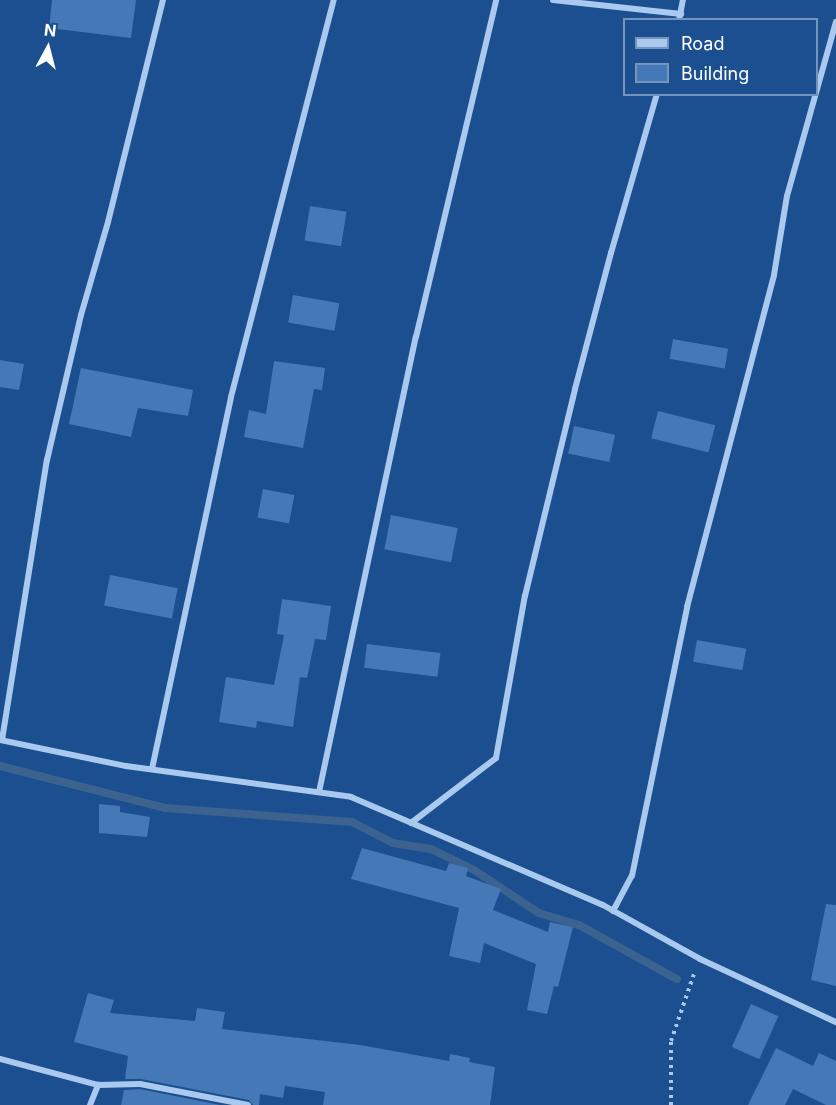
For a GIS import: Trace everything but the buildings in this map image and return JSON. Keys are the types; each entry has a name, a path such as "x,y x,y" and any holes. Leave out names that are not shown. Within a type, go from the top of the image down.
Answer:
{"street":[{"path":"163,0 108,222 81,315 47,460 1,740 153,769 351,797 613,911 700,959 836,1022"},
{"path":"153,769 231,397 334,0"},
{"path":"319,792 416,337 496,0"},
{"path":"552,0 680,17 683,0"},
{"path":"818,90 836,22"},
{"path":"411,823 496,758 525,596 575,389 656,96"},
{"path":"613,911 632,876 687,607 774,275 787,196 816,96"},
{"path":"0,1059 98,1085 140,1084 248,1105"},
{"path":"90,1105 98,1085"}],"path":[{"path":"671,1105 671,1041 700,959"}],"waterway":[{"path":"0,766 165,808 352,822 393,843 431,849 474,870 539,913 579,925 677,979"}]}
